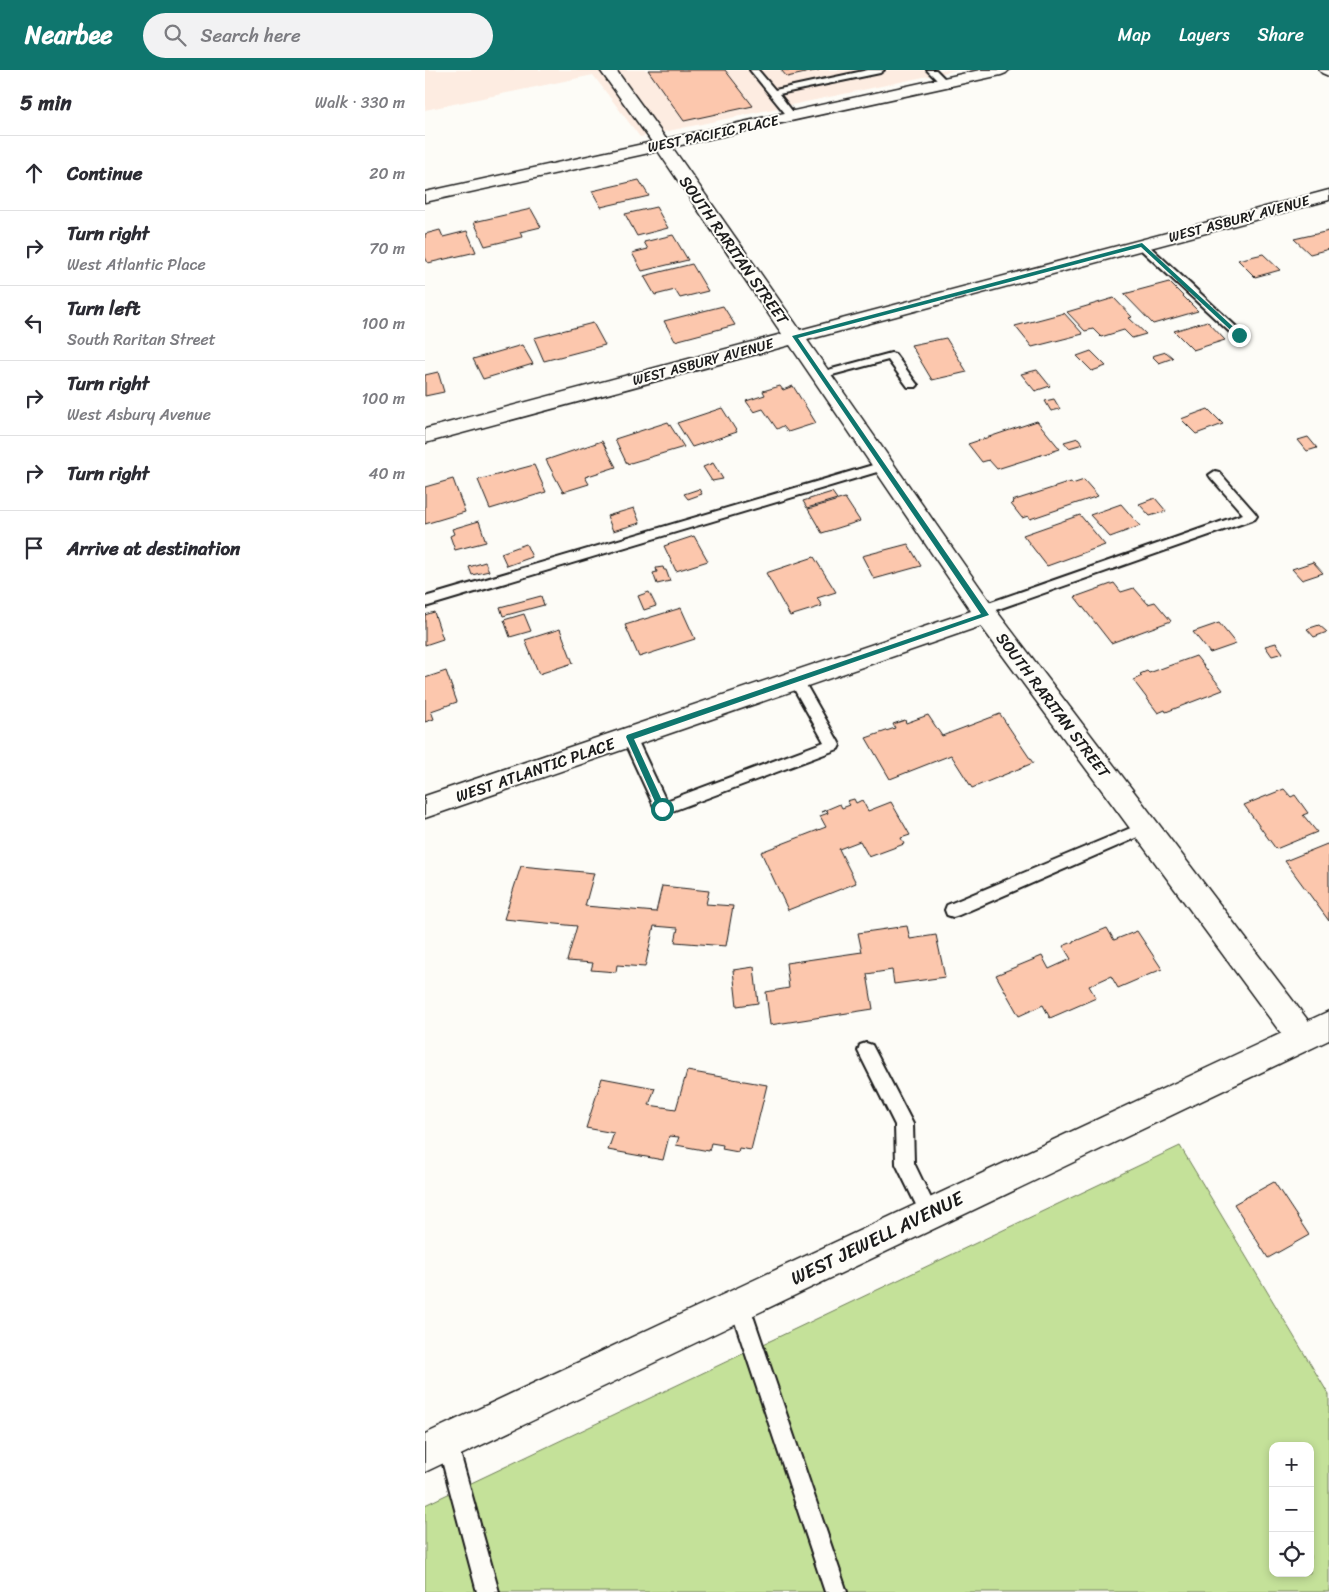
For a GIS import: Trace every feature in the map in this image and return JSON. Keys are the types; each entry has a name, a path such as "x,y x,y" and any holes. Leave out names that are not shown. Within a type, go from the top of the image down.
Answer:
{"street":[{"name":"SOUTH RARITAN STREET","path":"608,70 662,145 984,613 1145,828 1315,1031"},
{"name":"WEST PACIFIC PLACE","path":"425,198 1001,70"},
{"name":"WEST ASBURY AVENUE","path":"425,436 1329,195"},
{"name":"WEST ATLANTIC PLACE","path":"425,807 796,680 984,613"},
{"name":"WEST JEWELL AVENUE","path":"436,1448 1315,1031"}],"lane":[{"path":"754,70 792,116"},
{"path":"773,94 880,70"},
{"path":"931,70 944,82"},
{"path":"1142,245 1239,335"},
{"path":"821,375 891,356 911,384"},
{"path":"425,602 883,466"},
{"path":"984,613 1251,516 1215,475"},
{"path":"629,737 662,809 833,744 796,680"},
{"path":"953,910 1145,828"},
{"path":"866,1051 904,1124 905,1164 929,1213"},
{"path":"739,1304 836,1592"},
{"path":"436,1448 488,1592"}],"shaded area":[{"path":"425,70 957,70 640,137 593,75 425,110"}],"green space":[{"path":"1180,1146 1329,1395 1329,1592 425,1592 425,1505"}],"building":[{"path":"648,70 725,70 753,106 684,121"},
{"path":"781,70 819,70 787,77"},
{"path":"639,180 649,196 601,207 592,191"},
{"path":"656,207 668,228 637,236 625,214"},
{"path":"531,209 541,227 520,232 522,237 485,246 474,222"},
{"path":"440,230 443,237 467,231 476,252 428,263 425,257 425,234"},
{"path":"1329,231 1329,249 1310,254 1294,239"},
{"path":"673,235 688,260 642,271 632,253 648,249 644,242"},
{"path":"1263,254 1280,270 1255,277 1238,260"},
{"path":"692,264 708,291 680,298 675,290 655,295 644,276"},
{"path":"1169,282 1198,311 1153,324 1124,294"},
{"path":"1114,298 1132,317 1129,318 1146,334 1132,338 1124,330 1101,337 1093,329 1085,331 1067,312"},
{"path":"723,306 735,325 675,341 664,321"},
{"path":"1064,313 1083,334 1032,347 1015,326"},
{"path":"1207,321 1225,340 1193,350 1174,331"},
{"path":"593,323 605,345 544,361 534,338"},
{"path":"946,338 967,372 932,380 911,345"},
{"path":"522,345 533,364 483,379 473,359"},
{"path":"1091,351 1106,366 1092,371 1077,356"},
{"path":"1166,352 1173,358 1159,363 1152,356"},
{"path":"1037,370 1050,386 1035,391 1021,374"},
{"path":"438,372 444,392 425,396 425,375"},
{"path":"780,386 783,390 793,386 816,423 788,432 783,426 777,429 763,409 754,412 746,401 765,395 763,391"},
{"path":"1054,399 1060,409 1051,411 1045,401"},
{"path":"722,408 737,432 692,447 677,423"},
{"path":"1208,409 1223,424 1196,434 1181,419"},
{"path":"1037,421 1060,449 997,469 989,460 982,462 968,444"},
{"path":"668,422 684,447 627,464 615,439"},
{"path":"1308,437 1317,448 1307,451 1298,440"},
{"path":"1078,438 1083,444 1069,448 1064,442"},
{"path":"602,441 616,467 585,477 589,484 563,492 546,460"},
{"path":"713,463 723,479 712,481 703,467"},
{"path":"534,465 546,492 490,509 478,480"},
{"path":"453,479 465,512 425,524 425,487"},
{"path":"1084,480 1098,496 1030,519 1028,516 1022,518 1011,504 1014,503 1012,501 1071,482 1072,484"},
{"path":"699,489 702,494 688,499 684,494"},
{"path":"832,492 837,499 807,508 803,501"},
{"path":"845,498 860,521 822,533 808,509"},
{"path":"1155,498 1166,511 1150,516 1139,504"},
{"path":"1121,504 1140,526 1110,537 1090,515"},
{"path":"634,508 640,523 613,531 607,516"},
{"path":"1080,515 1105,545 1047,566 1023,535"},
{"path":"479,521 486,542 455,550 450,536 454,534 452,529"},
{"path":"694,536 708,561 676,571 664,546"},
{"path":"526,544 532,557 507,566 501,553"},
{"path":"908,544 921,566 874,579 862,556"},
{"path":"814,557 836,592 817,598 822,606 790,616 766,573"},
{"path":"485,562 489,571 472,575 469,567"},
{"path":"1313,562 1323,573 1302,580 1292,569"},
{"path":"663,567 670,581 657,584 653,573 657,572 656,568"},
{"path":"1114,583 1121,592 1134,588 1148,604 1155,602 1171,621 1111,643 1075,597"},
{"path":"649,592 656,606 644,610 638,596"},
{"path":"541,596 544,605 503,616 500,607"},
{"path":"681,608 695,639 639,657 625,625"},
{"path":"434,612 443,639 425,645 425,615"},
{"path":"524,614 531,631 510,637 504,620"},
{"path":"1219,623 1236,644 1210,653 1193,632"},
{"path":"1319,625 1327,632 1314,637 1307,629"},
{"path":"560,629 573,663 539,674 525,640"},
{"path":"1276,643 1283,653 1272,656 1265,646"},
{"path":"1196,656 1223,690 1166,712 1165,710 1158,713 1133,680 1142,676 1140,674 1147,671 1149,673"},
{"path":"446,671 457,702 431,711 434,719 425,722 425,678"},
{"path":"1000,714 1033,763 972,788 951,755 890,779 866,738 895,728 893,724 905,720 906,723 928,715 942,736"},
{"path":"1284,789 1291,797 1295,795 1308,813 1303,815 1317,832 1276,849 1244,805"},
{"path":"854,799 856,803 862,800 868,811 891,802 910,835 901,838 904,844 869,857 860,841 839,849 856,883 788,910 761,852 826,827 820,816 828,813 827,810 821,812 840,804 842,808 850,805 847,801"},
{"path":"1327,844 1329,846 1329,921 1285,861"},
{"path":"521,866 594,873 585,906 656,912 662,886 709,891 706,904 733,906 726,946 675,942 678,928 654,926 645,967 617,965 616,972 591,970 593,963 567,961 577,926 504,919"},
{"path":"907,926 910,939 936,935 945,977 894,984 892,970 867,974 873,1009 770,1025 766,992 789,988 786,963 862,952 858,933"},
{"path":"1107,928 1114,940 1137,931 1162,969 1118,988 1111,976 1089,986 1096,998 1050,1018 1043,1005 1019,1016 996,975 1042,956 1049,969 1071,959 1063,946"},
{"path":"754,967 758,1003 737,1006 733,970"},
{"path":"687,1071 767,1085 751,1150 739,1148 738,1152 722,1149 723,1145 711,1143 709,1151 676,1145 679,1137 669,1136 663,1160 608,1150 614,1133 586,1128 602,1078 655,1088 649,1105 676,1109"},
{"path":"1274,1182 1309,1235 1268,1258 1234,1204"}],"route":[{"path":"662,809 629,737 986,615 794,337 1142,245 1239,335"}]}
